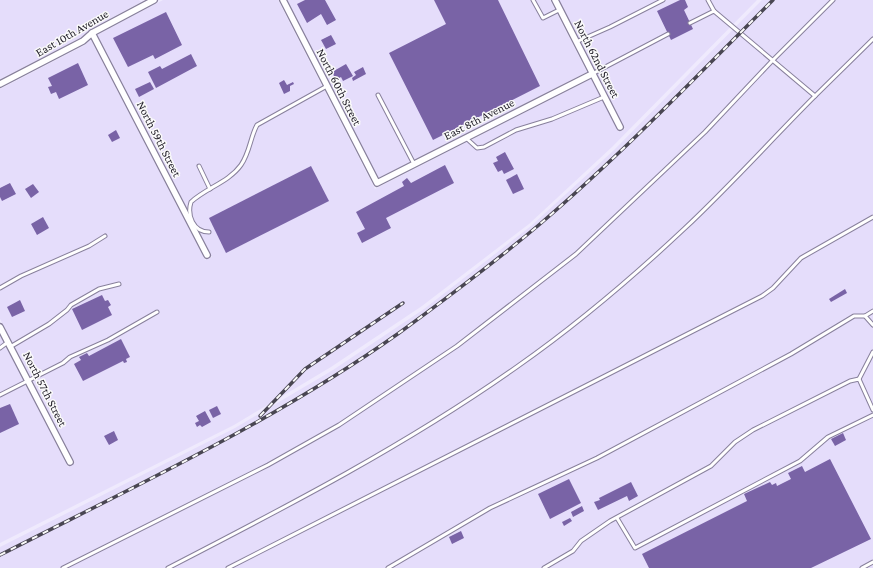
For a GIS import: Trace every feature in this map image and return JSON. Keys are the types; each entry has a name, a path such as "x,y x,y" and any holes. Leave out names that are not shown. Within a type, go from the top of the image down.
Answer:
{"street":[{"name":"East 10th Avenue","path":"0,84 83,41 92,33 144,2 154,0"},
{"name":"North 60th Street","path":"282,0 377,183"},
{"name":"North 62nd Street","path":"555,0 620,127"},
{"name":"North 59th Street","path":"92,33 207,255"},
{"name":"East 8th Avenue","path":"377,183 592,74"},
{"name":"North 57th Street","path":"0,327 70,462"}],"lane":[{"path":"533,0 543,18 560,10"},
{"path":"576,42 610,27 662,0"},
{"path":"708,0 714,11 815,96"},
{"path":"63,568 281,458 340,425 457,346 576,254 705,132 772,61 833,0"},
{"path":"690,23 714,11"},
{"path":"592,74 668,34"},
{"path":"168,568 300,501 403,442 519,365 610,294 684,229 873,39"},
{"path":"209,232 200,230 195,226 189,211 191,202 228,178 241,166 250,147 253,133 257,125 327,86"},
{"path":"378,95 414,164"},
{"path":"466,138 477,148 484,147 516,130 552,119 604,96"},
{"path":"199,166 210,189"},
{"path":"228,568 762,296 773,288 801,258 873,217"},
{"path":"0,288 21,276 89,246 105,236"},
{"path":"0,348 9,345 49,324 71,305 99,289 119,284"},
{"path":"388,568 490,508 596,458 791,354 854,316 865,316 873,311"},
{"path":"0,395 63,363 70,357 108,340 157,312"},
{"path":"865,316 873,325"},
{"path":"544,568 563,558 573,551 581,541 617,518 711,466 736,442 753,430 843,384 859,380 873,352"},
{"path":"859,380 873,410"},
{"path":"617,518 635,548 800,461 828,436 873,415"},
{"path":"862,568 873,562"}],"shaded area":[{"path":"0,0 139,0 141,2 87,31 81,38 0,79"},
{"path":"163,0 278,0 375,189 591,79 619,132 625,129 559,0 757,0 612,147 529,224 422,306 331,367 234,425 0,543 0,335 68,467 75,463 0,319 0,89 85,45 91,40 205,260 212,257 97,35"},
{"path":"287,0 550,0 587,72 378,178"},
{"path":"762,0 873,0 873,568 0,568 0,547 235,428 333,370 424,309 531,226 614,150"}],"building":[{"path":"305,0 325,0 336,20 327,25 321,14 307,23 297,4"},
{"path":"434,0 498,0 540,86 433,140 389,53 446,24"},
{"path":"680,0 685,0 688,7 684,10 693,29 671,40 657,11"},
{"path":"166,12 182,45 155,59 153,55 128,67 113,38"},
{"path":"331,35 336,44 326,49 321,40"},
{"path":"191,54 197,66 156,88 148,72 160,66 162,69"},
{"path":"78,63 88,85 59,99 56,92 51,94 48,87 52,86 48,78"},
{"path":"346,64 353,76 343,81 341,77 336,80 332,72"},
{"path":"363,67 366,74 353,81 352,78 356,75 354,72"},
{"path":"284,80 287,85 293,82 294,84 290,86 290,91 284,94 279,83"},
{"path":"150,82 154,89 139,97 135,89"},
{"path":"116,130 120,138 112,142 108,135"},
{"path":"505,152 514,169 504,174 502,170 498,172 493,163 498,161 496,157"},
{"path":"445,165 454,183 386,218 391,228 362,243 357,233 365,229 356,212 404,186 402,182 407,178 411,183"},
{"path":"311,166 329,201 226,253 209,218"},
{"path":"517,174 524,189 513,194 506,180"},
{"path":"10,183 16,194 2,201 0,197 0,188"},
{"path":"33,184 39,192 31,198 25,189"},
{"path":"43,217 49,228 37,235 31,224"},
{"path":"845,289 847,293 831,302 829,299"},
{"path":"102,295 105,301 108,300 111,305 108,307 112,315 82,330 72,309"},
{"path":"20,300 25,311 12,317 7,307"},
{"path":"121,339 130,357 126,359 127,362 124,363 123,361 83,381 74,364 81,360 79,357 87,353 89,356"},
{"path":"10,404 19,424 0,433 0,408"},
{"path":"217,406 221,414 213,418 209,410"},
{"path":"205,411 211,422 202,427 200,425 197,427 195,423 199,421 196,416"},
{"path":"114,431 118,440 109,445 104,436"},
{"path":"843,433 846,440 835,446 831,439"},
{"path":"830,459 871,539 811,568 649,568 642,554 747,501 744,494 770,482 772,485 776,483 777,486 791,479 788,473 802,466 805,472"},
{"path":"569,479 581,503 550,519 538,494"},
{"path":"631,482 638,496 629,501 627,496 598,510 594,502"},
{"path":"582,506 584,511 573,517 571,512"},
{"path":"570,518 572,521 564,526 562,522"},
{"path":"461,531 464,538 452,544 449,537"}],"railway":[{"path":"0,555 153,478 254,424 352,365 399,333 488,266 540,224 659,114 773,0"},
{"path":"260,416 305,369 403,303"}]}
